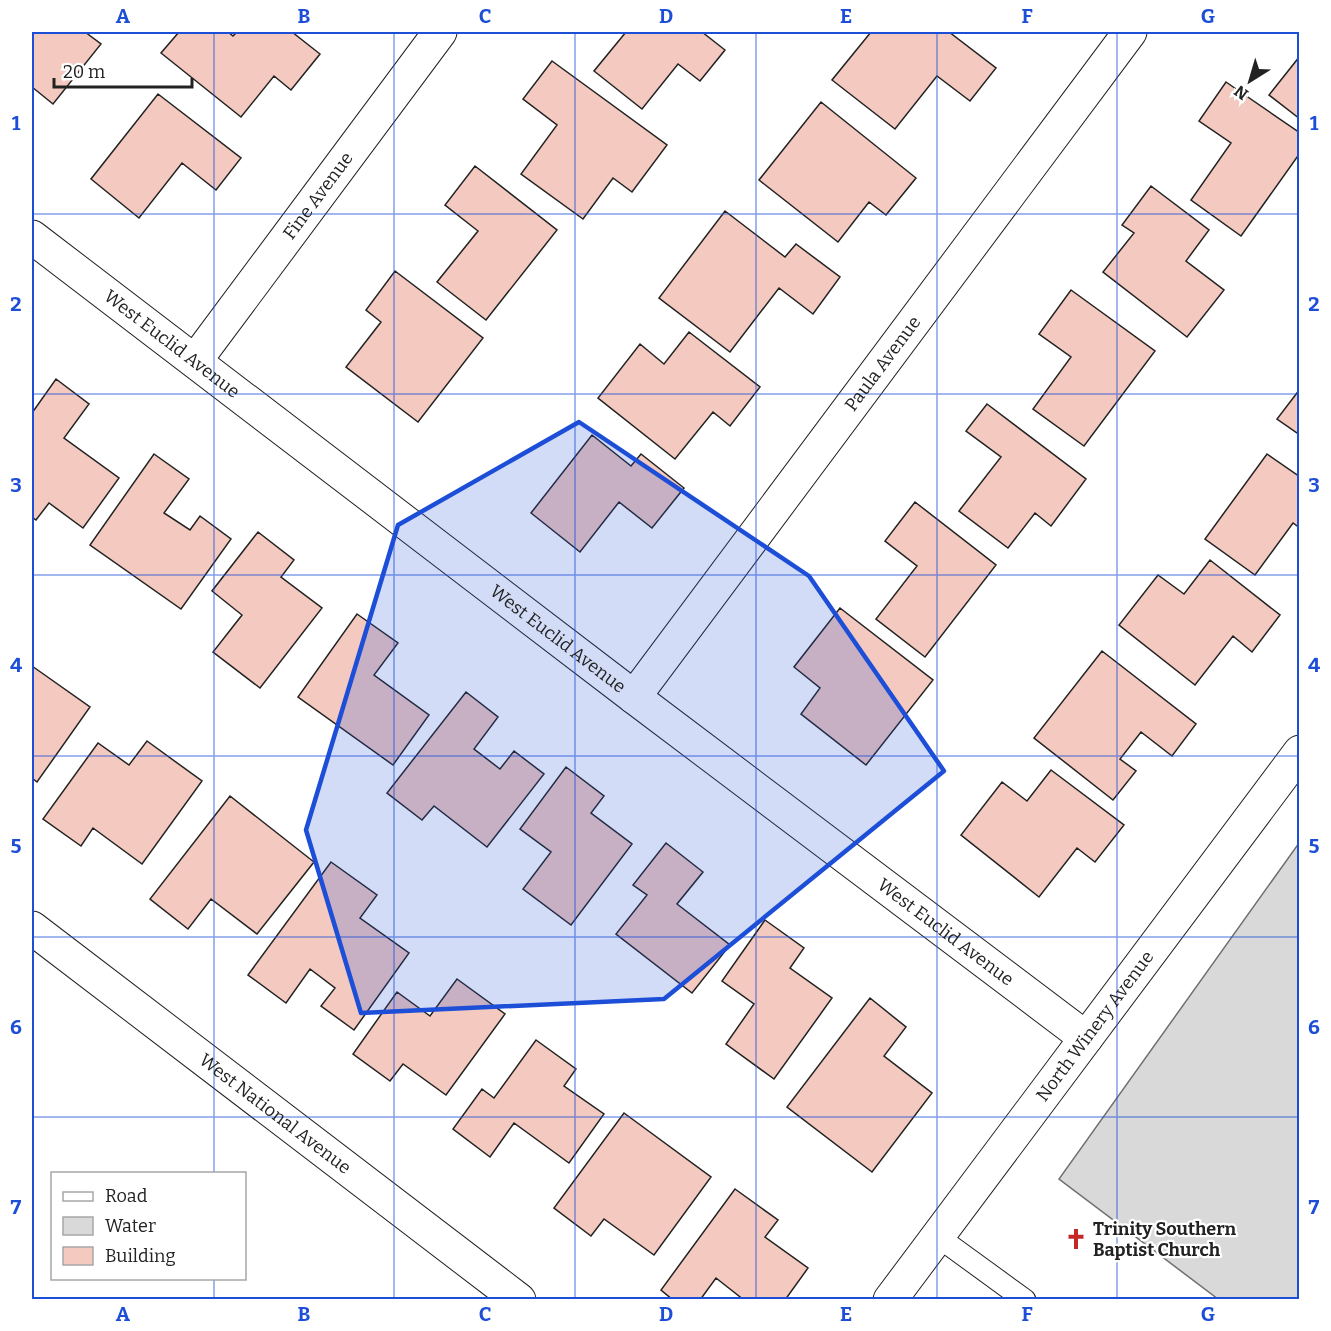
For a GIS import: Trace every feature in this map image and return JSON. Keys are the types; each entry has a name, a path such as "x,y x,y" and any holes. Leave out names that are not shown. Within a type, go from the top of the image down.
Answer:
{"street":[{"name":"Fine Avenue","path":"195,361 440,32"},
{"name":"Paula Avenue","path":"634,697 1130,32"},
{"name":"West Euclid Avenue","path":"32,237 634,697 1086,1038"},
{"name":"North Winery Avenue","path":"890,1299 1296,762"},
{"name":"West National Avenue","path":"32,928 519,1299"}],"lane":[{"path":"937,1236 1025,1299"}],"highlighted area":[{"path":"579,422 809,576 944,771 664,999 361,1013 306,830 398,525"}],"water":[{"path":"1299,843 1299,1299 1218,1299 1059,1179"}],"building":[{"path":"32,32 85,32 101,44 53,104 32,87"},
{"path":"179,32 228,32 233,36 237,32 292,32 320,54 291,90 274,76 241,117 161,53"},
{"path":"626,32 702,32 725,50 700,81 678,64 642,109 594,71"},
{"path":"871,32 949,32 996,68 970,101 937,76 895,129 832,80"},
{"path":"1300,56 1300,119 1269,95"},
{"path":"552,61 667,145 632,192 613,178 583,219 521,174 557,125 523,99"},
{"path":"1226,82 1300,133 1300,153 1241,236 1191,200 1231,143 1199,121"},
{"path":"158,94 241,158 216,190 182,163 139,218 91,179"},
{"path":"821,102 916,178 886,215 869,202 838,242 759,180"},
{"path":"475,166 557,230 486,320 437,282 478,231 445,205"},
{"path":"1151,186 1209,230 1186,261 1224,290 1187,337 1103,272 1134,233 1122,225"},
{"path":"725,211 785,257 796,244 840,277 813,314 779,288 730,352 659,298"},
{"path":"395,271 483,338 418,422 346,367 381,322 366,310"},
{"path":"1071,290 1155,351 1084,446 1033,409 1071,357 1039,334"},
{"path":"689,332 760,387 730,426 713,412 675,459 598,398 640,344 664,364"},
{"path":"56,379 89,404 64,438 119,478 83,528 49,503 36,520 32,517 32,413"},
{"path":"1300,389 1300,435 1277,419"},
{"path":"987,404 1086,479 1051,526 1035,513 1008,548 959,511 1001,457 966,431"},
{"path":"592,435 631,466 641,454 684,488 652,528 619,502 580,552 531,513"},
{"path":"154,454 189,479 164,513 190,530 200,516 231,539 181,609 90,545"},
{"path":"1267,454 1300,477 1300,528 1293,523 1255,575 1205,539"},
{"path":"915,502 996,565 925,657 876,619 917,566 885,541"},
{"path":"258,532 294,560 281,577 322,608 260,688 213,652 242,615 212,591"},
{"path":"1210,560 1280,615 1252,652 1233,636 1195,685 1119,625 1158,575 1184,594"},
{"path":"840,608 933,680 866,765 801,714 820,688 794,667"},
{"path":"357,614 398,643 374,675 429,715 393,765 298,697"},
{"path":"1102,651 1196,724 1172,756 1141,732 1120,759 1136,771 1113,800 1034,738"},
{"path":"32,666 90,707 37,782 32,778"},
{"path":"466,692 498,717 474,749 500,769 514,751 544,774 487,847 434,806 422,820 387,793"},
{"path":"147,741 202,781 142,864 93,828 81,846 43,819 98,743 129,765"},
{"path":"566,767 604,796 591,813 632,844 571,925 523,889 551,852 520,829"},
{"path":"1051,770 1124,825 1095,862 1077,848 1039,897 961,835 1002,782 1027,801"},
{"path":"230,796 314,862 257,934 211,899 188,929 150,899"},
{"path":"666,843 703,872 677,904 730,945 692,993 616,934 647,895 633,885"},
{"path":"331,862 377,895 360,918 409,953 354,1030 321,1006 335,988 310,969 286,1003 248,975"},
{"path":"765,920 804,948 790,968 832,998 774,1079 726,1044 754,1004 722,981"},
{"path":"457,979 505,1014 446,1095 403,1064 390,1081 353,1054 397,992 430,1016"},
{"path":"870,998 906,1027 884,1056 932,1093 872,1172 787,1107"},
{"path":"536,1040 576,1069 564,1086 604,1114 569,1163 514,1123 490,1157 453,1129 482,1089 494,1098"},
{"path":"624,1113 711,1177 654,1255 604,1219 591,1236 554,1208"},
{"path":"735,1189 778,1220 765,1237 808,1268 785,1300 744,1300 716,1278 700,1300 673,1300 661,1290"}],"place":[{"name":"Trinity Southern Baptist Church","path":"1076,1239"}]}
